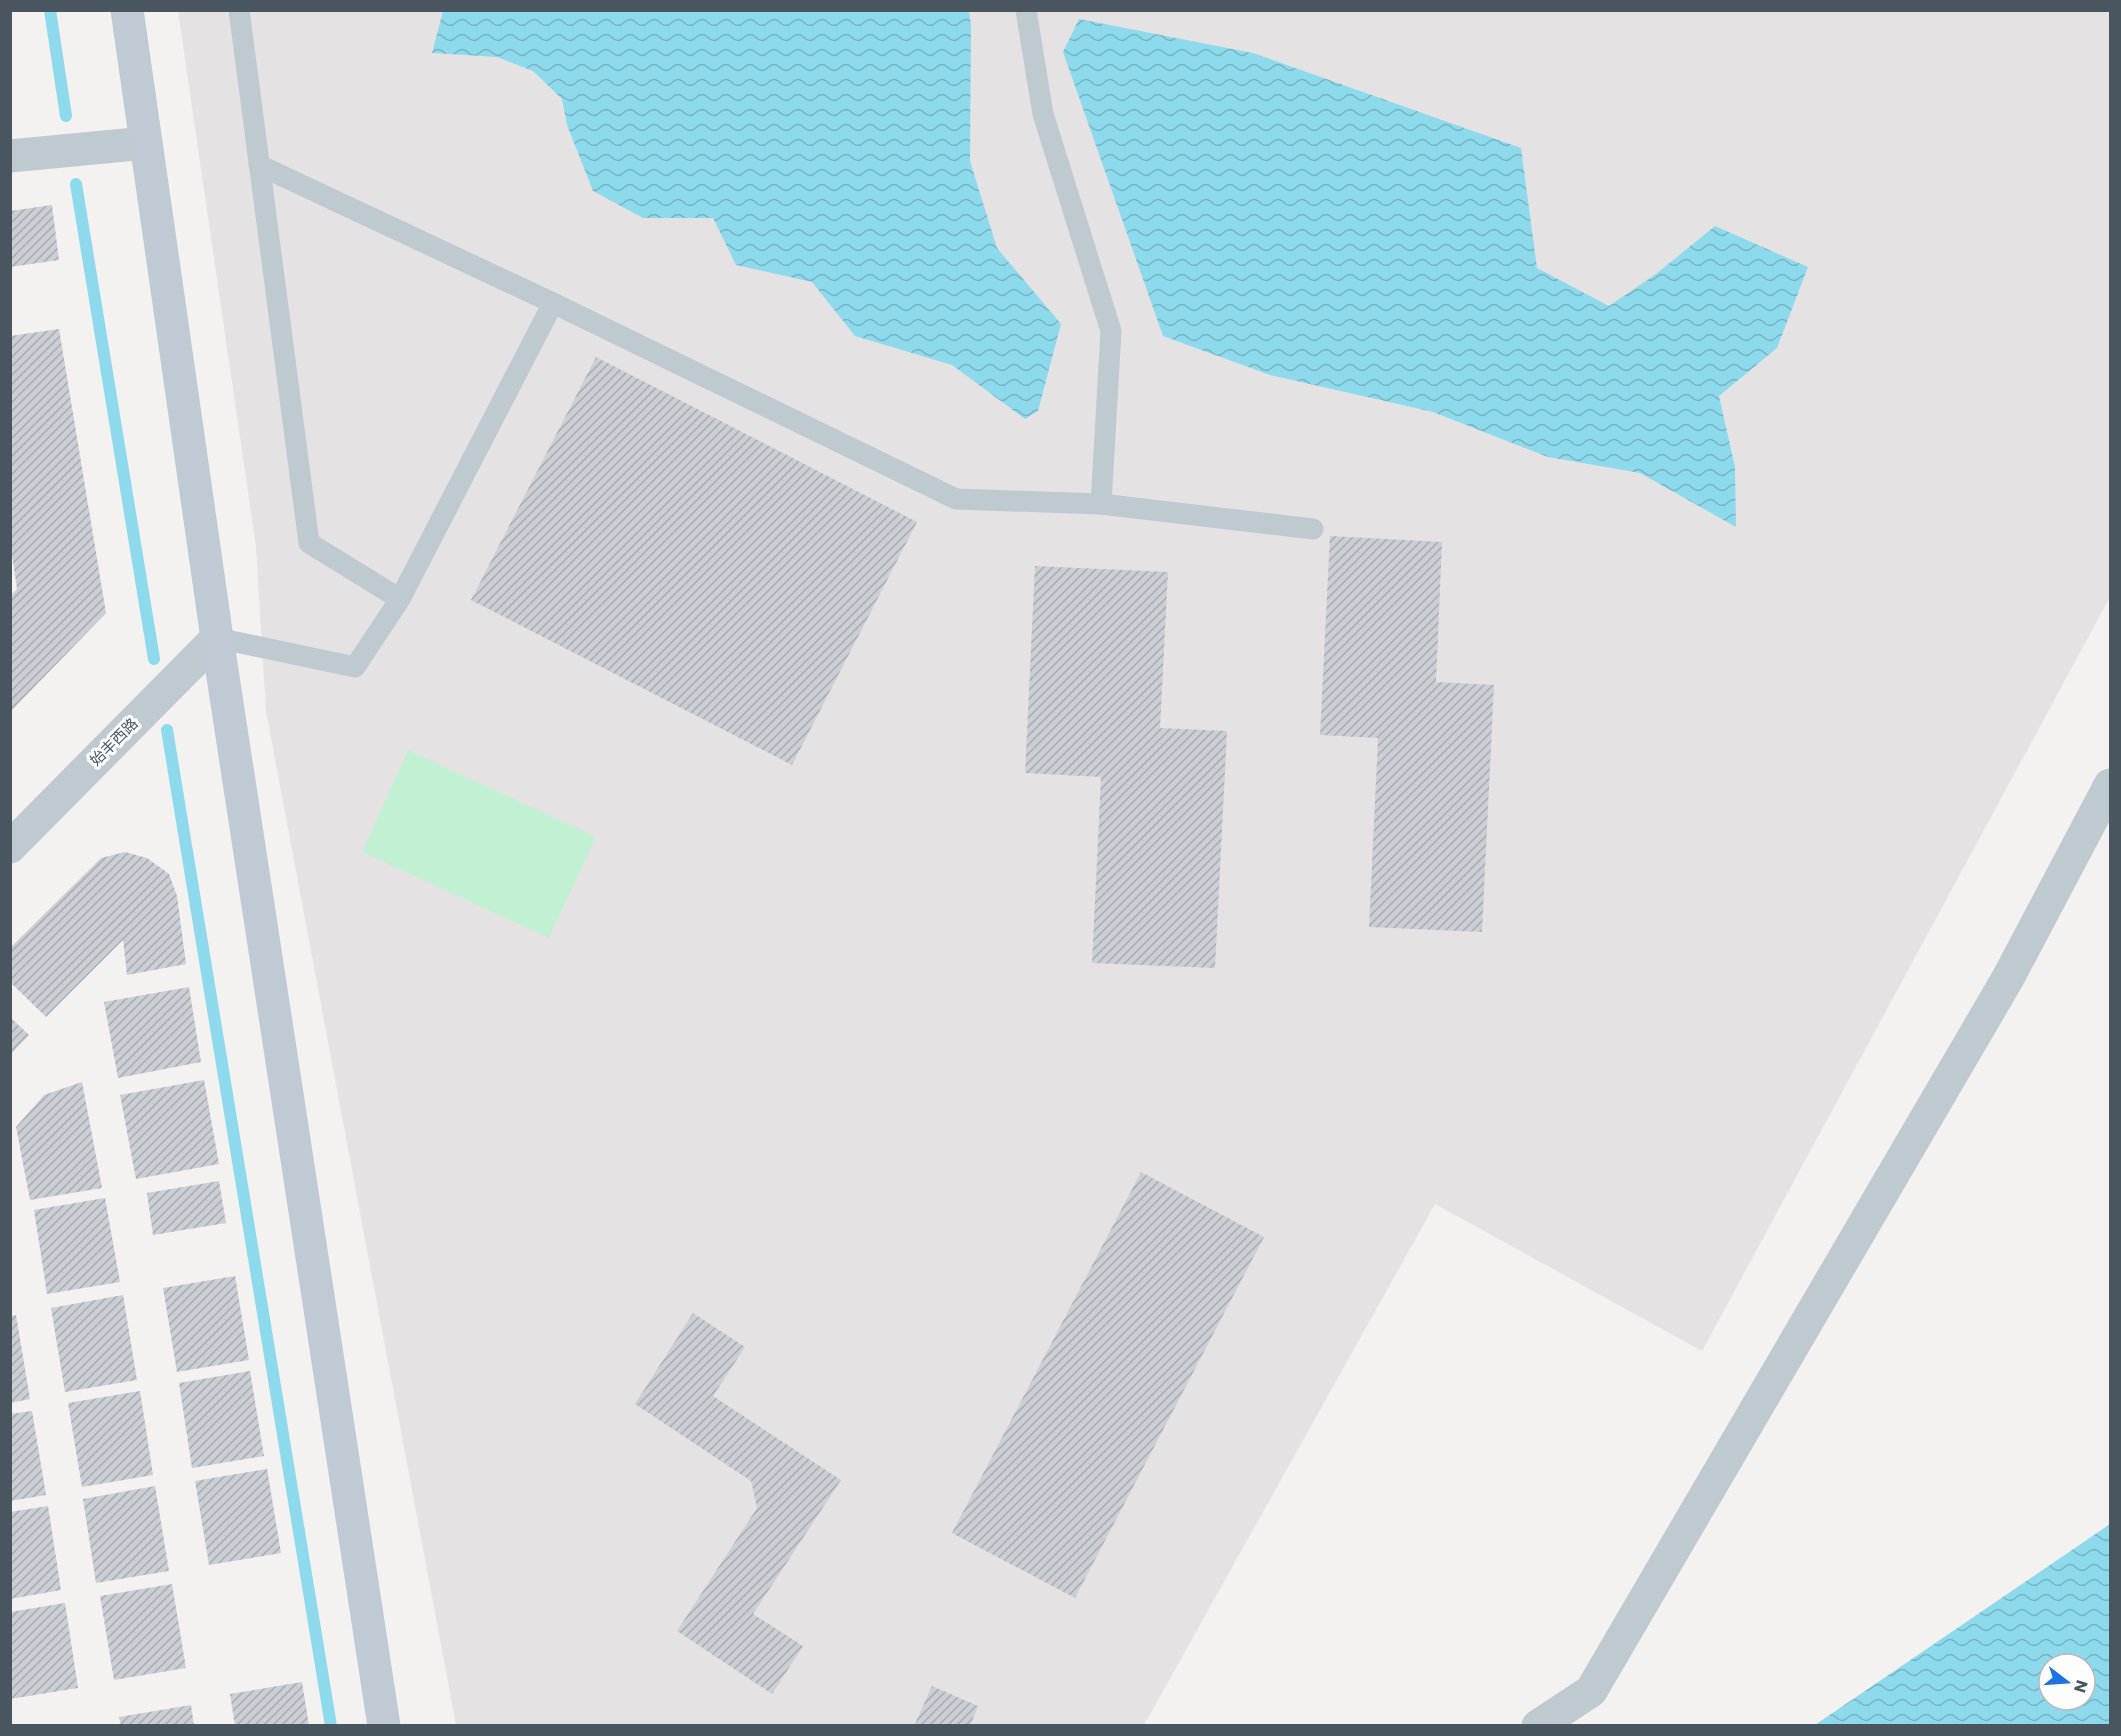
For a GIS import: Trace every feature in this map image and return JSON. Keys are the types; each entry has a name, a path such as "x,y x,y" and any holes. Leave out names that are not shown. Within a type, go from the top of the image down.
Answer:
{"street":[{"path":"127,10 217,638 384,1725"},
{"path":"10,156 147,142"},
{"name":"始丰西路","path":"10,847 217,638"},
{"path":"1538,1725 1591,1691 2008,978 2110,785"}],"lane":[{"path":"239,10 309,543 400,599"},
{"path":"1026,10 1043,114 1111,331 1101,504"},
{"path":"259,165 553,303 956,499 1101,504 1313,529"},
{"path":"217,638 355,667 400,599 553,303"}],"shaded area":[{"path":"178,11 2110,11 2110,597 1702,1351 1435,1204 1144,1725 456,1725 266,711 256,547"}],"green space":[{"path":"408,750 596,837 549,938 362,852"}],"water":[{"path":"443,11 969,11 971,26 970,161 997,248 1061,324 1038,411 1025,419 952,365 855,336 812,282 736,265 713,218 643,218 593,191 567,125 562,99 533,71 497,57 432,53"},
{"path":"1079,19 1253,53 1521,148 1537,268 1609,306 1656,274 1715,226 1808,267 1777,348 1719,396 1735,467 1736,527 1640,473 1548,457 1433,412 1270,375 1163,336 1063,52"},
{"path":"2110,1524 2110,1725 1815,1725"}],"building":[{"path":"52,205 59,260 10,267 10,211"},
{"path":"59,329 106,613 10,712 10,596 17,589 10,541 10,336"},
{"path":"596,357 917,522 792,765 471,600"},
{"path":"1330,536 1442,542 1436,682 1494,685 1482,932 1369,927 1378,738 1320,735"},
{"path":"1035,566 1168,572 1160,728 1227,731 1215,968 1092,963 1101,777 1025,773"},
{"path":"125,852 147,858 169,874 177,896 186,964 127,975 123,940 46,1017 10,982 10,948 101,858"},
{"path":"189,987 201,1062 118,1078 104,1002"},
{"path":"10,1017 29,1035 10,1055"},
{"path":"204,1080 219,1164 136,1179 120,1095"},
{"path":"82,1082 102,1188 30,1200 16,1127 44,1095"},
{"path":"1141,1172 1264,1237 1075,1598 952,1533"},
{"path":"219,1181 226,1223 153,1235 147,1193"},
{"path":"105,1198 120,1282 47,1294 34,1210"},
{"path":"235,1276 249,1360 177,1372 163,1288"},
{"path":"123,1295 137,1380 65,1392 51,1308"},
{"path":"693,1313 745,1347 713,1396 841,1480 753,1614 803,1646 772,1694 677,1631 757,1508 751,1481 635,1404"},
{"path":"16,1315 30,1399 10,1403 10,1316"},
{"path":"250,1371 264,1456 192,1468 179,1383"},
{"path":"140,1391 153,1475 82,1487 68,1403"},
{"path":"32,1411 46,1495 10,1501 10,1414"},
{"path":"267,1469 281,1553 209,1565 195,1481"},
{"path":"155,1486 169,1571 96,1583 83,1499"},
{"path":"48,1506 61,1590 10,1599 10,1512"},
{"path":"172,1584 186,1668 114,1680 100,1596"},
{"path":"65,1603 78,1688 10,1699 10,1612"},
{"path":"302,1682 309,1726 235,1726 230,1694"},
{"path":"932,1686 978,1706 970,1726 914,1726"},
{"path":"191,1705 194,1726 121,1726 119,1717"}],"waterway":[{"path":"50,10 66,116"},
{"path":"76,184 154,659"},
{"path":"167,730 331,1726"}]}
